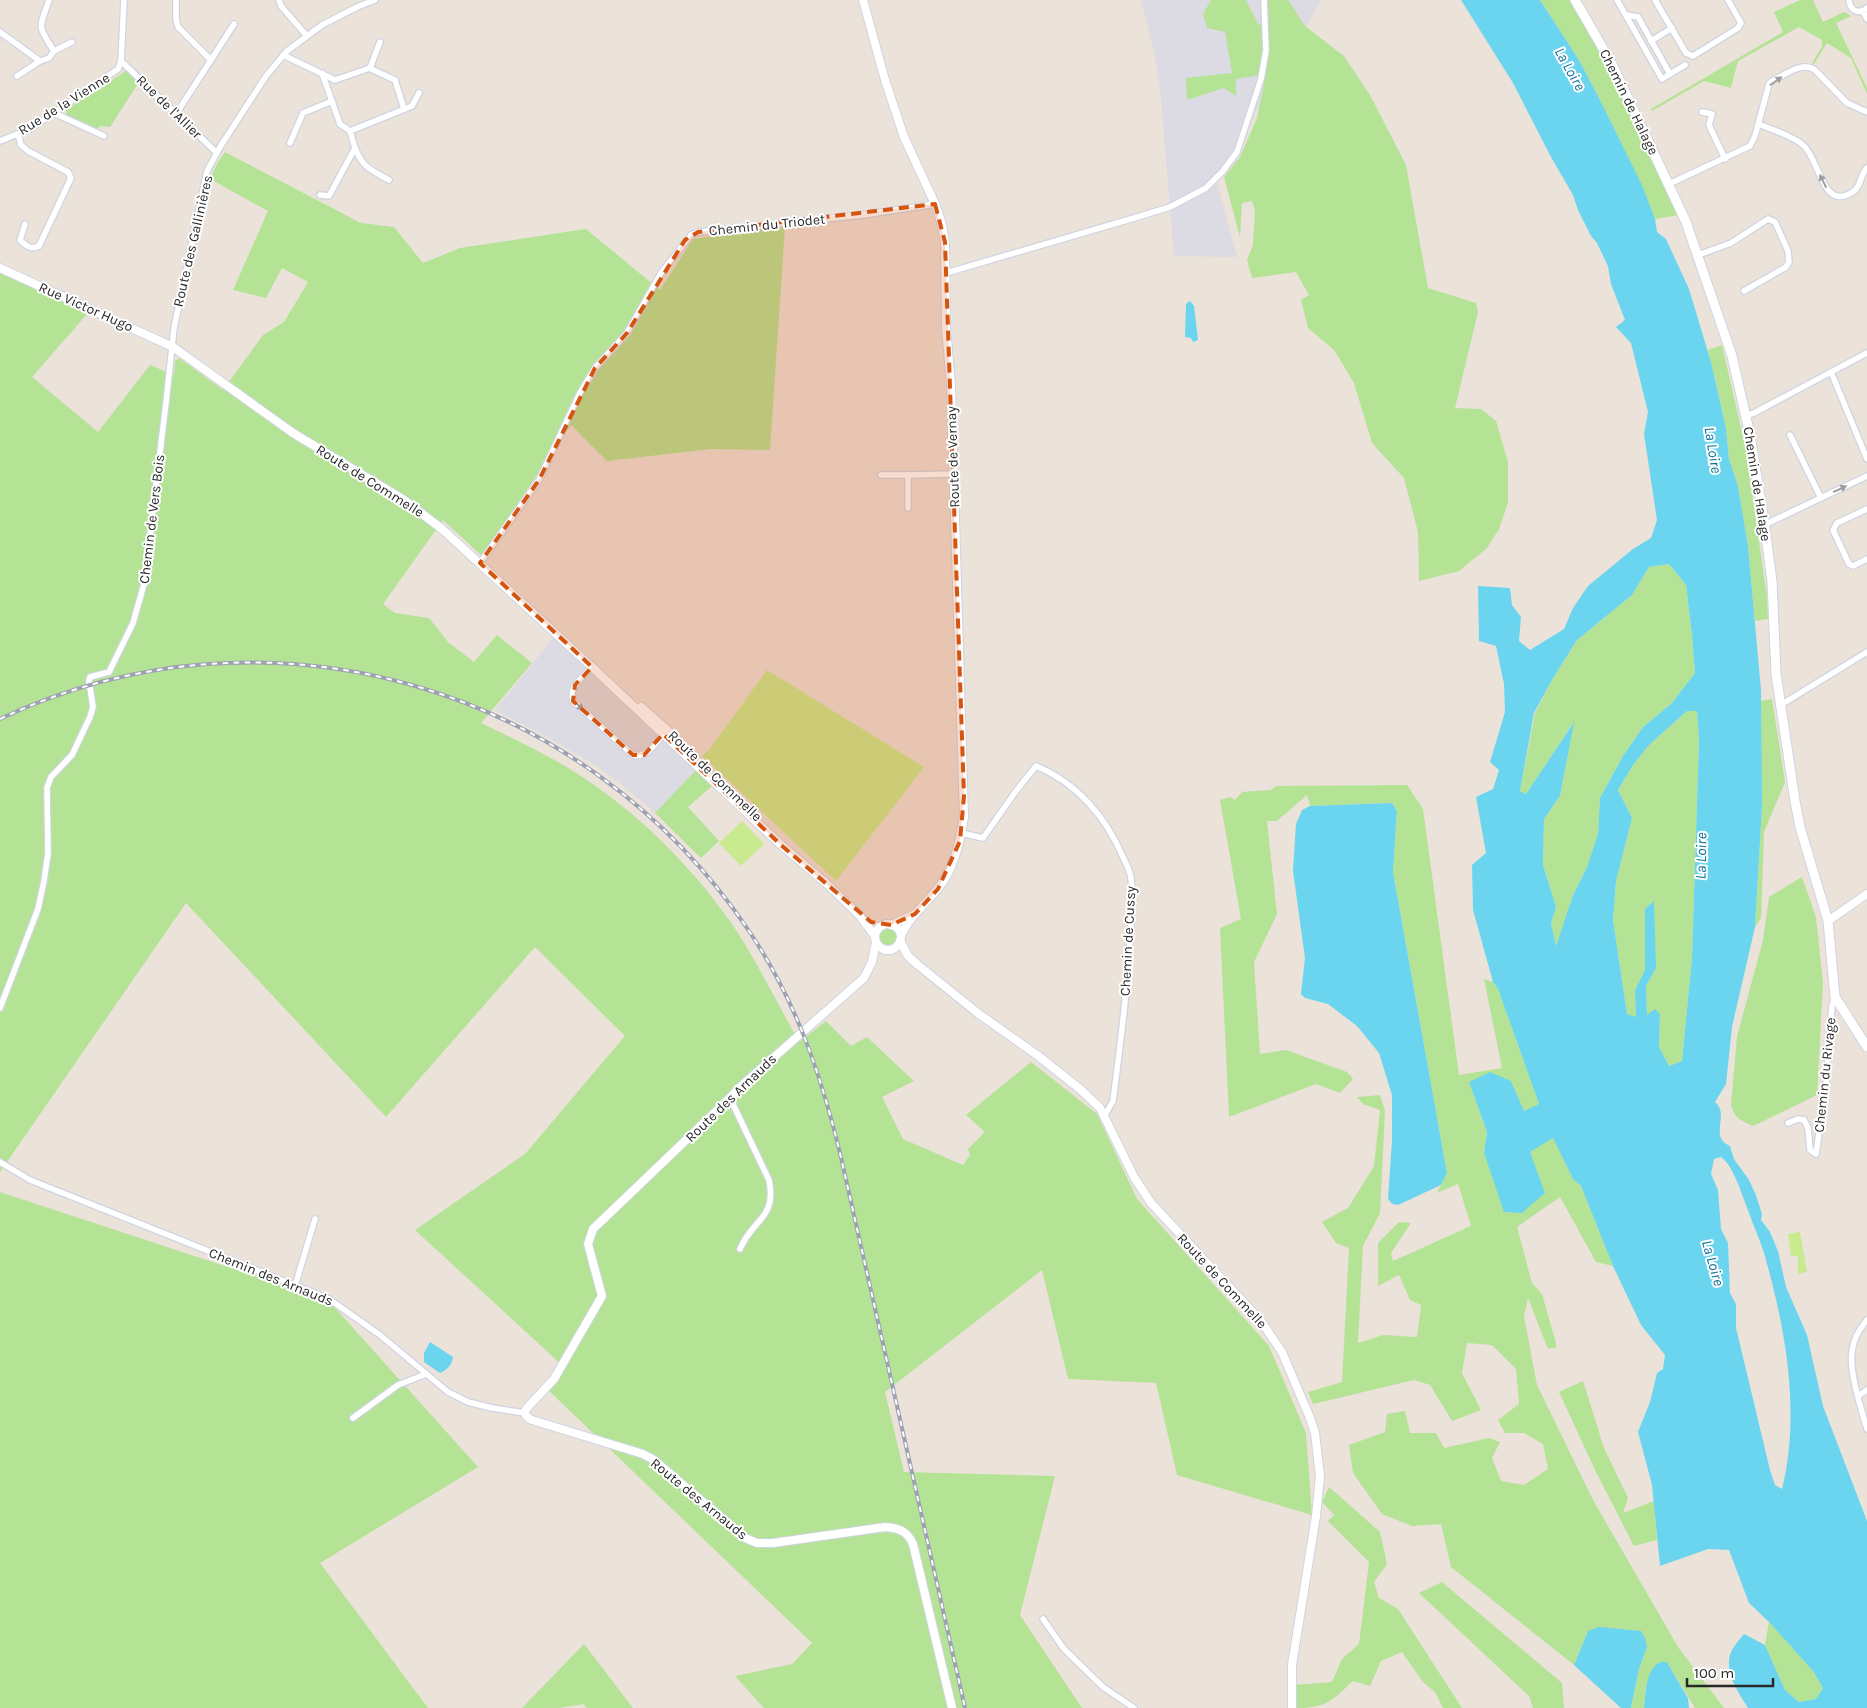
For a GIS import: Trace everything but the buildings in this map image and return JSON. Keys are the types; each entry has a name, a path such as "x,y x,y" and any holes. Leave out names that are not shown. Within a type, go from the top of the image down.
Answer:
{"main road":[{"name":"Chemin de Halage","path":"1575,0 1612,64 1686,222 1732,356 1746,416 1772,581 1779,706 1800,827 1828,921 1835,997"},
{"path":"1835,997 1867,1047"}],"street":[{"path":"49,0 41,24 41,30 54,52"},
{"name":"Rue de la Vienne","path":"0,141 30,129 114,73 120,66 121,61 124,0"},
{"path":"176,0 178,27 211,60"},
{"path":"279,0 306,35"},
{"name":"Route des Gallinières","path":"172,347 174,328 203,187 207,171 217,153 266,76 282,55 306,35 355,4 375,0"},
{"name":"Route de Vernay","path":"863,0 880,63 904,138 935,204 945,242 946,328 950,367 964,817 952,864 945,879 928,901 914,914 900,938"},
{"path":"946,273 1170,207 1206,188 1222,172 1237,152 1261,79 1266,50 1264,0"},
{"path":"1617,0 1662,79 1685,65"},
{"path":"1655,0 1686,53 1693,56 1738,28 1741,23 1728,0"},
{"path":"1849,0 1853,10 1865,10 1867,19"},
{"path":"1626,15 1638,17 1670,74"},
{"path":"176,114 234,24"},
{"path":"1651,42 1672,28"},
{"path":"0,32 40,61"},
{"path":"18,76 72,42"},
{"path":"368,68 380,42"},
{"path":"282,55 336,80 368,68 395,80 404,109"},
{"name":"Rue de l'Allier","path":"121,61 217,153"},
{"path":"1668,184 1750,146 1769,84 1806,66 1820,73 1847,103 1867,112"},
{"path":"322,73 340,124 350,131 360,161 366,168 389,180"},
{"path":"350,131 412,106 418,93"},
{"path":"290,143 303,113 332,101"},
{"path":"1702,112 1712,114 1710,125 1725,159"},
{"path":"54,113 104,136"},
{"path":"1758,124 1805,146 1825,187 1830,193 1845,195 1855,190 1860,184 1864,171 1867,168"},
{"path":"18,134 23,147 68,172 70,178 39,246 35,248 29,247 20,240 25,224"},
{"path":"320,195 329,196 355,148"},
{"name":"Chemin du Triodet","path":"480,564 539,480 580,393 595,368 627,333 661,273 691,235 698,232 863,215 935,204"},
{"path":"1698,255 1731,243 1768,219 1775,222 1788,251 1789,262 1786,267 1744,291"},
{"name":"Rue Victor Hugo","path":"0,268 172,347"},
{"name":"Route de Commelle","path":"172,347 293,433 404,500 442,529 592,667 665,728 860,916 875,939"},
{"name":"Chemin de Vers Bois","path":"0,1008 38,909 48,853 48,788 51,777 72,755 93,707 90,676 109,672 132,623 144,584 172,347"},
{"path":"1746,416 1867,354"},
{"path":"1831,372 1867,459"},
{"path":"1790,435 1821,498"},
{"path":"880,475 954,474"},
{"path":"908,475 908,508"},
{"path":"1764,525 1867,476"},
{"path":"1867,509 1837,523 1833,530 1849,564 1853,566 1867,559"},
{"path":"1779,706 1867,652"},
{"path":"592,667 575,685 572,691 573,701 633,755 644,755 663,734"},
{"name":"Route de Commelle","path":"599,673 613,689 781,845 827,884"},
{"name":"Chemin de Cussy","path":"961,833 983,838 1036,766 1048,771 1078,791 1104,821 1119,848 1131,876 1131,927 1128,982 1113,1101 1105,1115"},
{"path":"1828,921 1867,894"},
{"name":"Route de Vernay","path":"891,925 914,914"},
{"name":"Route de Commelle","path":"860,916 882,925"},
{"path":"882,925 891,925 897,928 900,938 897,947 887,950 875,939 878,929 882,925"},
{"name":"Route de Commelle","path":"900,938 908,956"},
{"name":"Route des Arnauds","path":"875,939 872,962 864,978 746,1082 593,1229 588,1244 602,1296 554,1379 526,1408 525,1413 532,1420 644,1454 745,1538 757,1543 773,1543 885,1527 900,1529 906,1533 913,1544 952,1708"},
{"name":"Route de Commelle","path":"887,950 908,956 978,1014 1037,1055 1080,1089 1100,1108 1134,1177 1151,1203 1261,1321 1274,1339 1291,1371 1310,1418 1318,1457 1319,1484 1316,1516 1292,1665 1292,1708"},
{"name":"Route des Arnauds","path":"872,962 887,950"},
{"name":"Chemin du Rivage","path":"1788,1123 1798,1119 1804,1120 1807,1123 1810,1150 1816,1154 1826,1084 1832,1006 1835,997"},
{"path":"730,1098 769,1180 771,1190 771,1202 767,1212 748,1234 740,1249"},
{"name":"Chemin des Arnauds","path":"0,1162 30,1180 330,1299 380,1335 448,1392 468,1402 525,1413"},
{"path":"295,1286 315,1219"},
{"path":"1867,1320 1854,1340 1851,1353 1858,1396 1867,1426"},
{"path":"353,1418 398,1385 426,1374"},
{"path":"1858,1396 1867,1390"},
{"path":"1043,1619 1064,1649 1103,1687 1134,1708"}],"highlighted area":[{"path":"935,204 945,242 964,796 960,841 938,889 915,914 891,925 871,922 781,845 663,734 644,755 633,755 573,701 575,685 592,667 480,563 539,480 595,368 627,333 685,240 698,232"}],"shaded area":[{"path":"1141,0 1321,0 1216,179 1237,257 1174,256 1160,87 1152,42"},
{"path":"554,637 696,770 655,813 596,766 549,738 495,710"}],"green space":[{"path":"1211,0 1246,0 1258,24 1269,25 1268,0 1288,0 1305,26 1344,56 1370,95 1406,165 1428,288 1476,303 1478,312 1455,408 1481,409 1496,421 1508,462 1508,503 1499,529 1487,548 1459,571 1419,581 1418,532 1404,478 1372,443 1354,383 1334,350 1308,328 1301,300 1309,295 1296,272 1252,278 1247,260 1253,245 1255,211 1252,201 1242,203 1240,237 1224,177 1240,157 1257,118 1266,74 1236,79 1236,96 1224,88 1187,100 1186,78 1232,73 1225,32 1207,28 1203,14"},
{"path":"1540,0 1569,0 1597,46 1679,215 1655,219 1641,185 1599,98 1579,60"},
{"path":"1800,0 1813,0 1823,22 1844,12 1851,16 1836,23 1867,88 1867,94 1851,58 1827,43 1814,64 1812,63 1822,47 1822,40 1799,27 1738,61 1731,88 1704,81 1652,111 1651,109 1783,32 1774,12"},
{"path":"127,70 139,82 110,127 101,126 96,129 67,115 66,110"},
{"path":"225,152 361,223 394,227 423,263 460,248 586,229 660,290 693,239 785,226 770,450 711,449 607,461 571,425 482,556 443,520 383,604 395,613 429,618 448,642 474,662 497,635 532,663 481,723 546,755 584,778 649,829 688,868 738,933 799,1042 826,1021 851,1046 867,1037 914,1081 882,1097 903,1139 963,1165 970,1155 968,1149 985,1132 966,1115 1031,1062 1097,1114 1137,1199 1269,1346 1306,1433 1312,1515 1177,1475 1156,1383 1068,1379 1042,1270 885,1392 904,1472 1055,1476 1020,1615 1082,1708 764,1708 735,1676 792,1664 812,1643 546,1388 562,1365 415,1230 525,1154 625,1036 535,947 386,1117 186,903 0,1172 0,272 88,313 32,377 98,432 150,365 174,375 175,361 179,358 223,390 263,335 284,322 308,282 282,268 266,298 233,290 268,211 210,179"},
{"path":"1722,345 1746,450 1767,597 1768,619 1755,621 1748,546 1738,486 1729,459 1726,428 1708,350"},
{"path":"1669,564 1686,585 1695,673 1671,704 1643,727 1623,756 1600,798 1598,834 1587,867 1573,895 1556,947 1551,923 1556,907 1543,865 1544,819 1560,796 1573,723 1526,794 1520,791 1535,713 1552,680 1577,640 1632,595 1649,567"},
{"path":"767,670 924,767 836,881 702,756 709,750"},
{"path":"1772,699 1785,782 1764,832 1761,918 1755,927 1762,807 1760,701"},
{"path":"1687,711 1697,711 1699,740 1692,958 1682,1061 1669,1066 1659,1047 1660,1014 1647,1016 1646,986 1656,967 1645,909 1645,970 1635,990 1636,1018 1627,1014 1613,920 1616,881 1632,818 1618,790 1633,765 1649,745"},
{"path":"696,770 712,786 688,807 719,841 701,858 655,813"},
{"path":"1407,785 1423,809 1459,1075 1502,1068 1484,979 1493,982 1498,989 1539,1104 1524,1112 1511,1081 1469,1082 1487,1132 1484,1153 1530,1152 1553,1137 1573,1179 1581,1186 1613,1266 1596,1262 1560,1197 1517,1227 1532,1283 1542,1294 1557,1347 1548,1349 1528,1298 1524,1316 1537,1385 1593,1500 1678,1647 1724,1708 1695,1708 1667,1662 1652,1670 1646,1685 1644,1708 1631,1708 1639,1669 1647,1647 1588,1631 1574,1665 1451,1567 1441,1524 1412,1526 1382,1514 1353,1473 1349,1445 1385,1432 1387,1414 1405,1411 1410,1433 1436,1433 1444,1448 1489,1438 1500,1442 1492,1458 1501,1481 1524,1485 1548,1469 1543,1444 1524,1433 1505,1433 1498,1420 1519,1404 1516,1369 1492,1345 1467,1343 1462,1373 1481,1410 1452,1421 1430,1385 1414,1380 1313,1404 1308,1392 1342,1382 1349,1248 1336,1243 1322,1222 1348,1208 1374,1166 1380,1110 1363,1104 1357,1097 1380,1095 1385,1111 1380,1213 1363,1246 1358,1343 1383,1335 1417,1337 1421,1305 1410,1300 1399,1275 1378,1286 1378,1243 1399,1222 1411,1223 1391,1253 1393,1261 1471,1226 1458,1184 1437,1193 1447,1173 1393,872 1397,811 1392,803 1310,806 1307,795 1277,821 1267,821 1277,914 1254,962 1260,1054 1286,1050 1347,1072 1353,1079 1340,1093 1316,1084 1229,1117 1220,928 1241,919 1220,800 1230,797 1235,800 1242,792 1271,790 1276,786"},
{"path":"742,821 764,844 741,866 719,843"},
{"path":"1802,877 1816,917 1823,983 1817,1095 1753,1126 1737,1116 1731,1105 1737,1037 1763,940 1769,897"},
{"path":"887,926 894,929 897,936 894,943 887,946 880,943 877,936 880,929"},
{"path":"0,1192 328,1300 478,1467 320,1563 428,1708 0,1708"},
{"path":"1800,1232 1807,1272 1798,1274 1798,1256 1791,1256 1788,1234"},
{"path":"1583,1381 1604,1448 1628,1498 1623,1513 1654,1501 1657,1540 1634,1546 1595,1470 1559,1392"},
{"path":"1329,1487 1380,1532 1387,1564 1374,1582 1379,1598 1398,1609 1462,1708 1443,1708 1435,1692 1423,1682 1402,1652 1381,1661 1370,1686 1353,1681 1339,1694 1322,1705 1296,1708 1293,1685 1332,1682 1342,1659 1359,1644 1369,1562 1328,1521 1334,1515 1322,1502"},
{"path":"1442,1582 1562,1683 1564,1708 1533,1708 1529,1696 1419,1593"},
{"path":"1769,1622 1813,1671 1823,1688 1816,1699 1799,1702 1785,1690 1765,1645"},
{"path":"584,1644 633,1708 586,1708 584,1704 559,1708 522,1708"}],"water":[{"name":"La Loire","path":"1461,0 1540,0 1579,60 1642,185 1655,219 1657,232 1666,239 1689,289 1711,362 1726,428 1729,459 1738,486 1748,546 1761,690 1762,807 1755,927 1732,1027 1726,1084 1715,1102 1719,1106 1721,1114 1721,1139 1730,1146 1734,1159 1749,1180 1762,1214 1761,1220 1770,1232 1778,1251 1786,1287 1807,1335 1823,1406 1867,1521 1867,1708 1748,1708 1732,1680 1729,1665 1732,1650 1744,1634 1765,1645 1785,1690 1799,1702 1816,1699 1823,1688 1813,1671 1769,1622 1749,1603 1729,1550 1708,1549 1660,1566 1652,1485 1638,1432 1650,1402 1657,1373 1663,1369 1665,1355 1641,1325 1613,1266 1581,1186 1573,1179 1553,1138 1530,1152 1545,1193 1522,1213 1504,1212 1484,1153 1487,1132 1469,1082 1490,1072 1511,1081 1524,1111 1539,1104 1498,989 1493,982 1473,910 1472,865 1486,853 1476,797 1493,789 1499,770 1490,762 1505,712 1504,684 1496,646 1479,641 1478,586 1510,588 1512,605 1521,617 1519,641 1530,650 1564,629 1573,608 1588,586 1633,549 1651,538 1657,520 1644,434 1648,412 1631,343 1616,327 1625,320 1611,284 1608,266 1578,210 1573,195 1513,83","holes":["1669,564 1686,585 1695,673 1671,704 1643,727 1623,756 1600,798 1598,834 1587,867 1573,895 1556,946 1551,923 1556,907 1543,865 1544,819 1560,796 1574,722 1526,794 1520,791 1534,713 1577,640 1632,595 1649,567","1687,711 1697,711 1699,740 1692,958 1682,1061 1669,1066 1659,1047 1660,1014 1655,1009 1647,1015 1646,986 1656,968 1654,901 1645,909 1645,970 1635,990 1636,1017 1627,1014 1613,920 1616,881 1632,818 1618,790 1633,765 1649,745","1721,1157 1726,1161 1737,1182 1763,1250 1780,1319 1789,1376 1790,1405 1790,1433 1782,1489 1775,1485 1770,1470 1736,1328 1736,1304 1730,1293 1728,1243 1721,1229 1718,1190 1711,1174 1714,1159"]},
{"path":"1190,301 1194,306 1198,340 1193,342 1191,338 1185,337 1186,304"},
{"path":"1392,803 1397,811 1393,872 1447,1173 1441,1185 1398,1205 1392,1204 1388,1199 1392,1140 1392,1095 1379,1053 1357,1026 1328,1004 1305,998 1301,994 1305,958 1293,871 1296,824 1302,810 1310,806"},
{"path":"430,1342 453,1357 449,1367 440,1373 424,1362 424,1353"},
{"path":"1599,1627 1641,1631 1645,1638 1647,1647 1639,1669 1631,1708 1621,1708 1574,1665 1588,1631"},
{"path":"1661,1662 1667,1662 1688,1698 1689,1708 1644,1708 1649,1675 1656,1665"}],"railway":[{"path":"0,719 103,682 207,664 312,666 413,686 510,723 600,777 680,846 749,931 766,957 793,1011 815,1066 840,1153 965,1708"}]}
